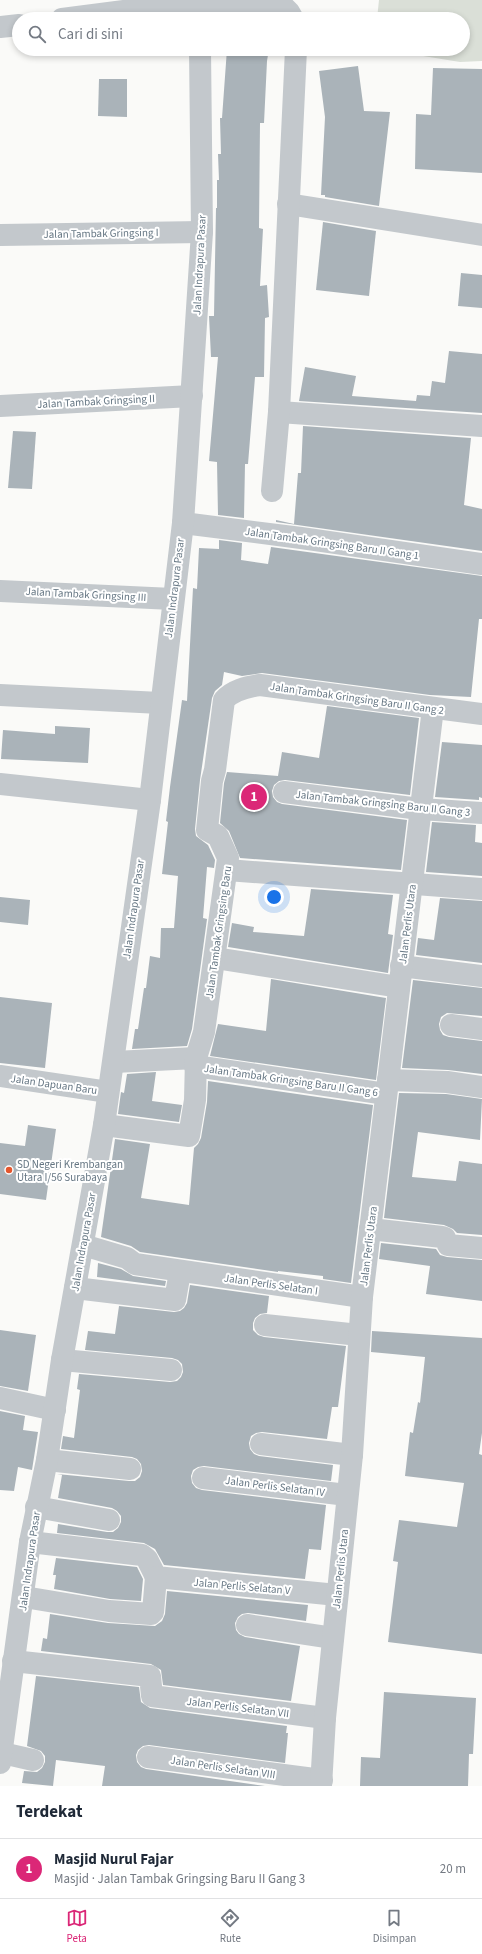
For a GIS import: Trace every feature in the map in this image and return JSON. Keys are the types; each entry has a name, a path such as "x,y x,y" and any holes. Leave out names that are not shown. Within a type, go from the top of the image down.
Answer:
{"street":[{"path":"142,12 200,7 280,3 292,10"},
{"path":"0,27 12,26"},
{"name":"Jalan Indrapura Pasar","path":"1,1758 13,1661 24,1597 30,1542 36,1507 47,1460 62,1360 114,1062 127,955 150,800 160,703 183,523 202,232 200,56"},
{"path":"272,491 279,412 296,56"},
{"path":"288,204 482,235"},
{"name":"Jalan Tambak Gringsing I","path":"0,235 202,232"},
{"name":"Jalan Tambak Gringsing II","path":"0,406 192,396"},
{"path":"279,412 482,426"},
{"name":"Jalan Tambak Gringsing Baru II Gang 1","path":"183,523 482,564"},
{"name":"Jalan Tambak Gringsing III","path":"0,591 173,599"},
{"name":"Jalan Tambak Gringsing Baru II Gang 2","path":"234,692 244,688 260,685 482,714"},
{"name":"Jalan Tambak Gringsing Baru","path":"104,1125 189,1136 195,1100 196,1062 204,1032 228,858 220,839 215,832 207,828 212,781 215,770 224,700 234,692"},
{"path":"0,695 160,703"},
{"name":"Jalan Perlis Utara","path":"321,1783 325,1718 352,1455 362,1297 433,708"},
{"path":"0,784 150,800"},
{"name":"Jalan Tambak Gringsing Baru II Gang 3","path":"284,792 420,809 482,813"},
{"path":"227,870 482,889"},
{"path":"215,958 399,987"},
{"path":"401,966 482,976"},
{"path":"450,1025 482,1029"},
{"name":"Jalan Tambak Gringsing Baru II Gang 6","path":"114,1062 196,1062 387,1087 447,1082 482,1088"},
{"name":"Jalan Dapuan Baru","path":"0,1076 108,1092"},
{"path":"370,1229 442,1237 448,1245 482,1248"},
{"name":"Jalan Perlis Selatan I","path":"83,1245 127,1258 135,1264 180,1272 362,1297"},
{"path":"75,1288 175,1300 180,1272"},
{"path":"265,1325 359,1335"},
{"path":"62,1360 171,1370"},
{"path":"0,1398 55,1410"},
{"path":"261,1444 352,1455"},
{"path":"47,1460 130,1469"},
{"name":"Jalan Perlis Selatan IV","path":"203,1478 347,1495"},
{"path":"36,1507 109,1520"},
{"path":"24,1597 109,1611 151,1614 153,1612 154,1573 146,1558 142,1555 30,1542"},
{"name":"Jalan Perlis Selatan V","path":"154,1573 337,1595"},
{"path":"247,1625 333,1638"},
{"name":"Jalan Perlis Selatan VII","path":"13,1661 150,1676 152,1696 325,1718"},
{"name":"Jalan Perlis Selatan VIII","path":"148,1757 321,1783"},
{"path":"1,1758 33,1760"}],"shaded area":[{"path":"379,0 482,0 482,61 460,62 423,56 470,56 470,12 378,12"}],"building":[{"path":"226,56 268,56 264,123 260,123 259,228 263,229 260,286 267,285 269,317 265,318 264,377 255,377 248,464 245,464 244,518 218,515 217,462 209,461 218,357 211,357 209,316 214,316 217,180 219,180 218,154 221,154 220,118 222,118"},
{"path":"358,66 364,111 390,112 379,206 325,197 325,195 321,195 325,117 319,71"},
{"path":"433,68 482,69 482,173 415,169 416,114 431,115"},
{"path":"99,79 127,79 127,117 98,116"},
{"path":"323,222 376,231 369,296 316,290"},
{"path":"461,273 482,275 482,308 458,306"},
{"path":"449,351 482,354 482,413 299,401 305,367 356,376 352,396 416,401 417,395 430,396 432,381 445,383"},
{"path":"303,426 471,438 464,505 482,509 482,551 276,522 276,520 294,524 298,473 301,473"},
{"path":"13,431 36,432 32,489 8,488"},
{"path":"219,540 242,543 241,560 268,564 271,547 482,576 482,619 479,619 471,697 430,695 262,673 242,676 224,672 222,685 215,691 212,698 200,780 195,829 196,836 208,845 215,860 214,868 207,867 203,918 207,919 192,1029 187,1046 132,1049 135,1029 138,1029 144,988 146,988 150,956 160,958 161,928 174,928 178,876 162,874 168,822 166,821 182,700 187,701 193,588 197,589 199,548 219,549"},
{"path":"327,706 419,718 410,795 285,780 279,781 274,785 272,791 273,797 277,802 282,804 407,820 401,870 240,858 229,831 220,823 224,783 227,772 278,776 282,752 319,758"},
{"path":"55,726 90,728 88,763 1,759 3,730 55,734"},
{"path":"442,742 482,745 482,798 479,797 479,800 435,797"},
{"path":"432,822 476,825 475,842 482,843 482,876 426,872"},
{"path":"311,889 393,895 388,934 393,935 388,973 228,947 232,923 254,927 253,932 304,936"},
{"path":"0,897 30,900 28,925 0,922"},
{"path":"440,898 482,901 482,963 416,955 418,938 434,940"},
{"path":"271,979 386,998 376,1080 210,1056 218,1024 266,1031"},
{"path":"413,980 482,988 482,1016 447,1013 441,1017 439,1024 443,1035 482,1041 482,1074 448,1070 402,1068"},
{"path":"0,997 52,1003 45,1068 0,1063"},
{"path":"156,1072 152,1101 182,1105 179,1122 118,1114 121,1092 124,1093 127,1074"},
{"path":"208,1081 373,1105 351,1283 323,1279 323,1276 278,1272 140,1252 131,1246 101,1237 115,1139 150,1144 141,1198 189,1205 194,1148 201,1138 207,1102"},
{"path":"399,1093 446,1094 482,1099 480,1140 418,1132 412,1177 456,1181 459,1161 482,1164 482,1235 457,1233 453,1229 444,1225 384,1218"},
{"path":"28,1125 56,1129 46,1200 0,1194 0,1143 25,1146"},
{"path":"381,1243 436,1249 440,1255 447,1257 482,1260 482,1301 426,1294 430,1266 379,1259"},
{"path":"98,1263 121,1269 133,1276 166,1281 165,1286 97,1277"},
{"path":"190,1285 269,1296 267,1313 260,1314 255,1318 253,1323 253,1330 258,1335 264,1337 346,1346 338,1407 332,1407 327,1439 262,1432 251,1436 249,1443 250,1449 254,1454 259,1456 333,1465 331,1481 204,1466 193,1470 191,1476 192,1483 196,1488 202,1490 326,1505 321,1550 309,1549 305,1579 164,1565 155,1549 144,1543 57,1533 58,1524 113,1532 118,1528 121,1522 121,1516 112,1508 58,1498 62,1475 57,1474 135,1481 140,1477 142,1471 141,1464 137,1459 132,1457 61,1449 63,1436 74,1438 80,1390 77,1389 79,1374 170,1382 177,1381 183,1372 182,1364 178,1360 172,1358 85,1350 88,1331 115,1334 119,1306 174,1312 180,1311 187,1303"},
{"path":"0,1330 36,1335 28,1391 0,1386"},
{"path":"372,1331 482,1338 482,1433 479,1454 482,1455 482,1654 388,1642 398,1562 393,1561 399,1520 457,1527 464,1483 405,1476 410,1432 413,1433 418,1402 420,1403 425,1357 371,1352"},
{"path":"0,1411 25,1416 23,1430 38,1432 32,1470 18,1467 14,1491 0,1490"},
{"path":"56,1558 137,1567 143,1579 141,1601 110,1599 54,1589 56,1575 53,1575"},
{"path":"167,1591 308,1605 306,1621 248,1613 242,1614 238,1617 235,1623 236,1630 239,1634 245,1637 300,1646 291,1701 163,1685 161,1670 151,1664 41,1651 43,1638 47,1639 50,1614 108,1623 155,1626 162,1621 165,1614"},
{"path":"36,1676 139,1687 141,1702 150,1708 287,1726 286,1733 288,1733 285,1763 149,1745 143,1746 138,1750 136,1755 137,1762 141,1767 146,1769 265,1786 102,1786 105,1766 56,1760 53,1786 22,1783 24,1771 37,1772 42,1768 45,1762 45,1756 41,1751 27,1746"},
{"path":"384,1692 476,1698 473,1754 469,1754 468,1786 360,1786 361,1757 380,1758"}],"place":[{"name":"Masjid Nurul Fajar","path":"254,797"},
{"name":"SD Negeri Krembangan Utara I/56 Surabaya","path":"9,1170"}]}
